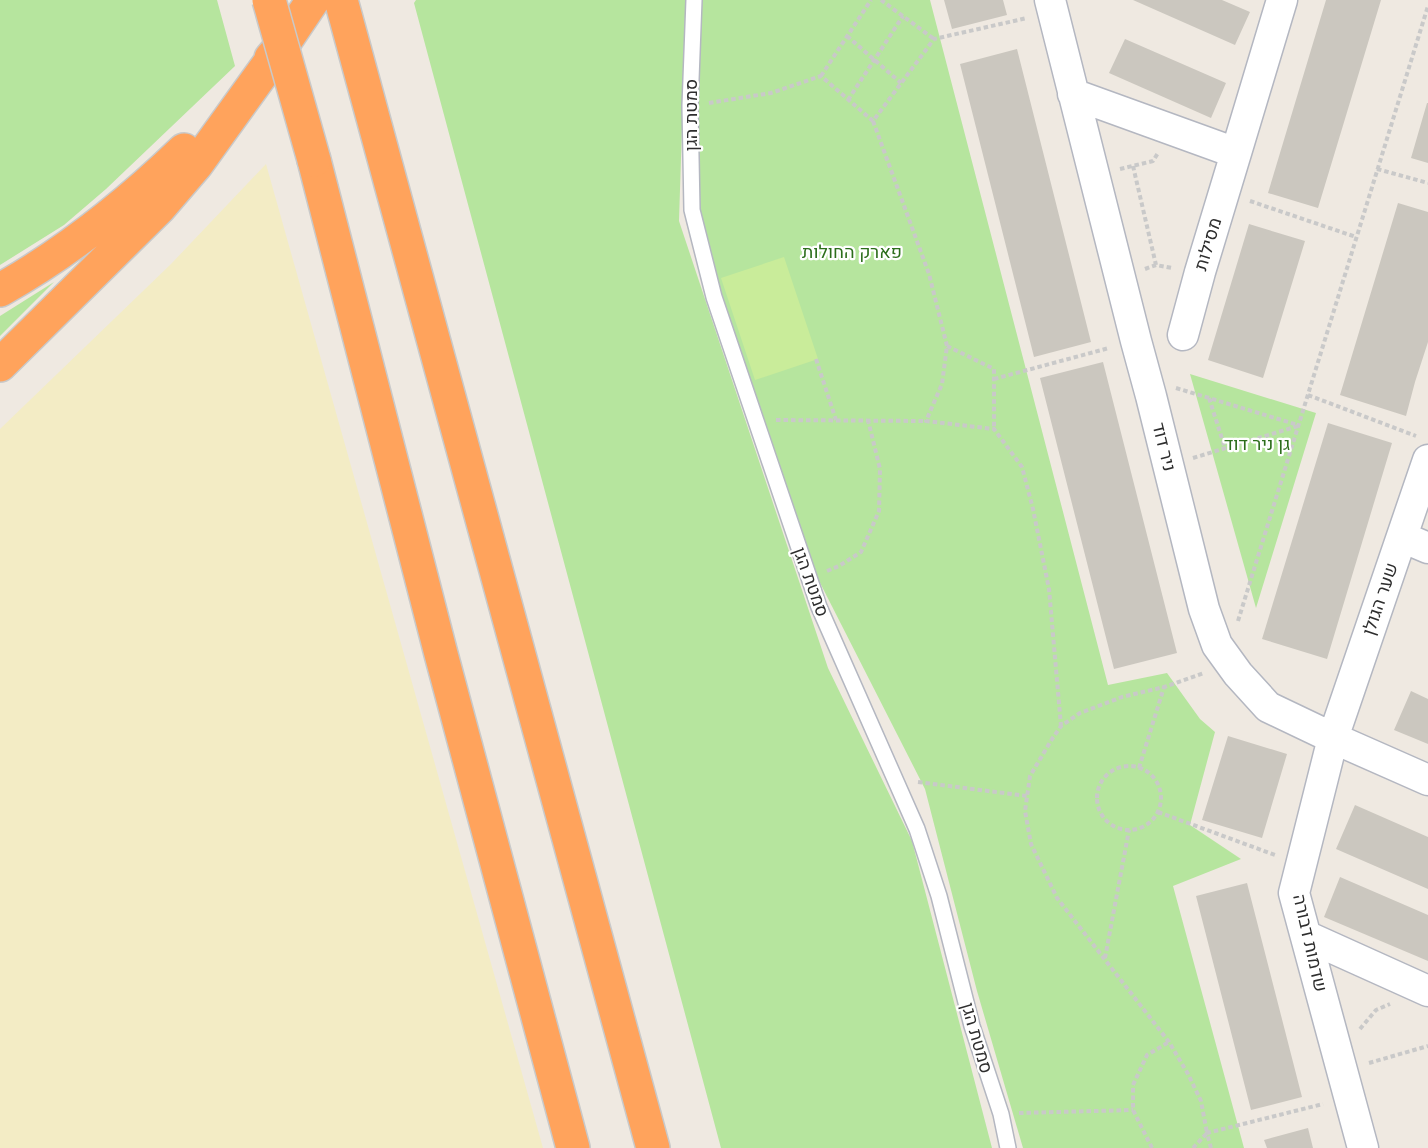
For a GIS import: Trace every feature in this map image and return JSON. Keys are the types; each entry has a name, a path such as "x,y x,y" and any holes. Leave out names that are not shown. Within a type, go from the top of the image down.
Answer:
{"highway":[{"path":"269,0 314,160 444,665 573,1148"},
{"path":"0,365 159,208 196,165 313,0"},
{"path":"342,0 372,118 653,1148"},
{"path":"0,290 70,246 122,207 220,116 284,43"}],"street":[{"name":"מסילות","path":"1183,336 1282,0"},
{"name":"ניר דוד","path":"1051,6 1152,396 1204,609 1217,645 1268,707 1428,780"},
{"path":"1073,94 1236,153"},
{"name":"שער הגולן","path":"1333,738 1415,542 1423,448"},
{"name":"שדמות דבורה","path":"1333,738 1294,893 1363,1148"},
{"path":"1306,936 1426,991"}],"lane":[{"name":"סמטת הגן","path":"694,0 690,106 692,210 714,297 819,607 917,829 939,896 972,1026 1001,1114 1008,1148"}],"path":[{"path":"690,106 771,93 821,76 871,0"},
{"path":"881,0 934,39"},
{"path":"873,121 934,39 1051,6"},
{"path":"1211,1148 1201,1101 1169,1042 1057,898 1031,844 1025,811 1030,776 1061,726 1080,713 1122,697 1232,666 1298,425 1428,6"},
{"path":"848,100 903,16"},
{"path":"847,36 901,83"},
{"path":"821,76 873,121 929,274 947,346 942,384 926,421"},
{"path":"1094,175 1153,161 1174,130"},
{"path":"1133,166 1156,265"},
{"path":"1377,169 1428,183"},
{"path":"1224,192 1356,237"},
{"path":"1120,278 1156,265 1200,272"},
{"path":"994,380 1136,341"},
{"path":"947,346 994,369 994,429 1022,467 1049,589 1061,726"},
{"path":"816,360 836,420"},
{"path":"1152,396 1177,388 1298,425"},
{"path":"1308,395 1423,448"},
{"path":"1209,398 1225,448"},
{"path":"769,420 926,421 994,429"},
{"path":"821,573 839,566 861,552 879,512 880,469 868,420"},
{"path":"1169,466 1298,425"},
{"path":"1138,768 1164,687"},
{"path":"1128,766 1148,772 1156,780 1160,791 1161,801 1158,812 1146,825 1138,829 1118,828 1109,823 1098,804 1101,783 1108,774 1128,766"},
{"path":"895,780 1027,796"},
{"path":"1158,812 1301,865"},
{"path":"1105,959 1129,830"},
{"path":"1346,1084 1352,1039 1376,1010 1426,991"},
{"path":"1152,1148 1132,1110 1132,1085 1147,1055 1169,1042"},
{"path":"1193,1148 1207,1133 1346,1084 1428,1046"},
{"path":"1001,1114 1132,1110"}],"green space":[{"path":"0,0 217,0 235,66 106,189 64,225 0,265"},
{"path":"416,0 686,0 679,221 828,668 912,841 992,1148 721,1148 414,3"},
{"name":"פארק החולות","path":"697,0 930,0 1108,685 1167,673 1200,719 1215,732 1190,825 1241,859 1173,886 1244,1148 1023,1148 977,991 925,789 813,569 719,294 700,210"},
{"path":"784,257 818,359 755,380 721,278"},
{"path":"54,282 0,336 0,316"},
{"name":"גן ניר דוד","path":"1190,374 1316,413 1256,608"}],"sand":[{"path":"266,164 543,1148 0,1148 0,429 171,264"}],"building":[{"path":"944,0 1003,0 1007,15 952,29"},
{"path":"1133,0 1222,0 1250,12 1235,45"},
{"path":"1326,0 1381,0 1318,208 1268,193"},
{"path":"1125,39 1226,83 1211,118 1109,73"},
{"path":"1017,49 1091,342 1034,357 960,64"},
{"path":"1428,103 1428,163 1411,158"},
{"path":"1398,203 1428,212 1428,342 1406,416 1340,395"},
{"path":"1249,224 1305,241 1263,378 1208,360"},
{"path":"1103,362 1177,653 1114,669 1040,378"},
{"path":"1328,423 1392,443 1327,659 1262,639"},
{"path":"1411,691 1428,699 1428,744 1394,730"},
{"path":"1228,736 1287,754 1262,838 1202,820"},
{"path":"1355,805 1428,837 1428,889 1336,849"},
{"path":"1340,877 1428,915 1428,961 1324,917"},
{"path":"1247,883 1302,1097 1251,1110 1196,896"},
{"path":"1308,1128 1313,1148 1267,1148 1264,1140"}]}
